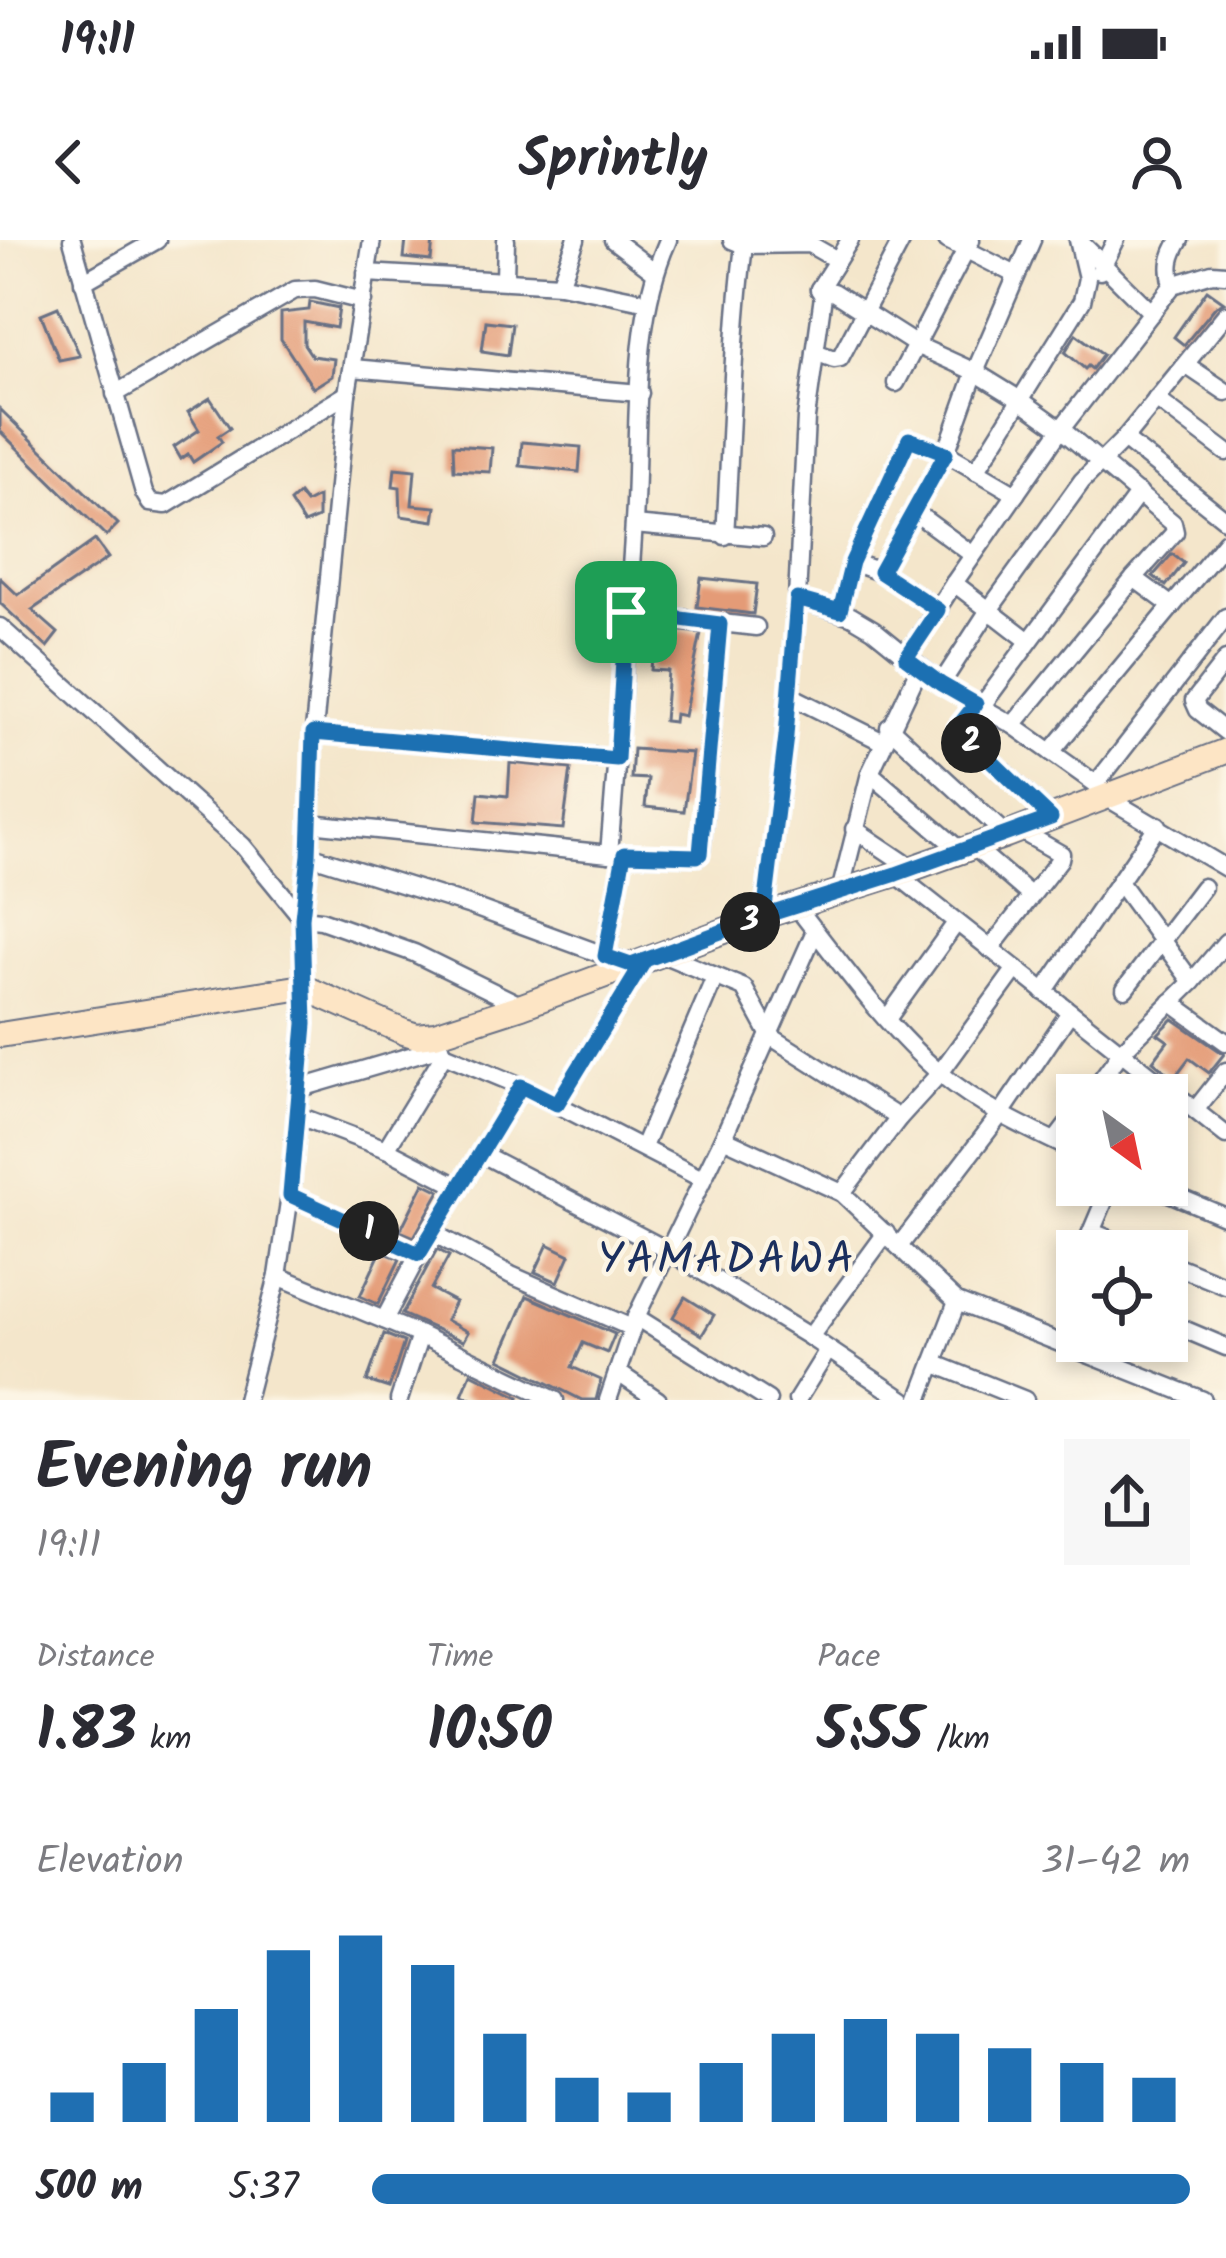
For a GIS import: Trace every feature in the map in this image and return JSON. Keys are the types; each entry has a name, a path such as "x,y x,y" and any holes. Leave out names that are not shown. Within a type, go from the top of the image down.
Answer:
{"street":[{"path":"72,240 150,503 160,506 346,394"},
{"path":"83,282 157,240"},
{"path":"246,1400 278,1276 290,1195 305,1024 302,918 313,733 346,394 372,240"},
{"path":"505,279 506,240"},
{"path":"560,284 576,240"},
{"path":"613,240 654,271"},
{"path":"605,956 617,854 617,759 648,302 654,271 668,240"},
{"path":"819,289 850,240"},
{"path":"815,352 840,358 902,240"},
{"path":"947,240 969,245 1016,275"},
{"path":"880,572 946,453 1032,240"},
{"path":"1078,240 1151,314"},
{"path":"1078,240 1087,278 1082,301"},
{"path":"976,471 1116,240"},
{"path":"1173,285 1168,270 1180,240"},
{"path":"725,536 735,317 745,242 809,244 838,260"},
{"path":"896,383 969,245"},
{"path":"366,272 560,284 648,302"},
{"path":"840,892 870,773 913,663 954,584 1061,429 1173,285 1198,275 1226,274"},
{"path":"115,394 295,290 315,289 362,301"},
{"path":"819,289 833,292 918,346 1022,400 1173,524 1175,532 1013,725"},
{"path":"764,916 789,695 806,418 823,296 819,289"},
{"path":"941,684 1082,481 1186,364 1218,341 1226,314"},
{"path":"1186,364 1226,392"},
{"path":"352,368 640,393"},
{"path":"1156,399 1226,452"},
{"path":"840,611 852,562 909,439 946,453 1016,494"},
{"path":"1124,439 1226,520"},
{"path":"1051,818 957,728 1029,641 1139,493"},
{"path":"914,512 973,555"},
{"path":"634,525 763,537"},
{"path":"1052,752 1226,542"},
{"path":"852,562 880,572 938,610"},
{"path":"1134,578 1172,607"},
{"path":"954,584 1029,641"},
{"path":"797,599 840,611 873,629 941,684 1013,725 1101,790 1226,868"},
{"path":"626,612 756,628"},
{"path":"1101,790 1226,617"},
{"path":"310,823 617,854 697,856 720,624"},
{"path":"0,627 243,846 302,918 321,920 414,953 522,1006"},
{"path":"1226,660 1194,701 1198,710 1226,732"},
{"path":"789,695 886,734 1012,832 1061,854 990,950"},
{"path":"313,733 617,759"},
{"path":"301,1088 440,1045 522,1006 764,916 1051,818 1101,790 1226,751"},
{"path":"870,773 1030,896"},
{"path":"1044,992 1158,825"},
{"path":"854,829 956,923 1226,1135"},
{"path":"309,855 468,904 605,956 646,960 744,988 770,1036 898,1118"},
{"path":"1119,882 1192,982"},
{"path":"1125,989 1203,886"},
{"path":"796,907 887,1019 940,1073 1000,1115 1055,1141"},
{"path":"887,1019 956,923"},
{"path":"608,1400 634,1323 815,931"},
{"path":"1105,1074 1122,1051 1224,952"},
{"path":"557,1104 646,960"},
{"path":"842,1193 898,1118 940,1073 1015,970"},
{"path":"644,1147 715,977"},
{"path":"0,1035 303,987 440,1045 702,1179"},
{"path":"1171,1002 1226,1042"},
{"path":"810,1337 1000,1115 1070,1012"},
{"path":"386,1149 440,1045"},
{"path":"1196,1109 1226,1072"},
{"path":"384,1320 521,1086"},
{"path":"298,1116 386,1149 460,1187"},
{"path":"723,1138 842,1193 957,1302 1203,1400"},
{"path":"480,1153 667,1250 904,1400"},
{"path":"290,1195 419,1254"},
{"path":"1188,1201 1226,1217"},
{"path":"433,1233 512,1275 634,1323 768,1400"},
{"path":"1188,1271 1226,1286"},
{"path":"278,1276 421,1335 555,1400"},
{"path":"919,1400 957,1302"},
{"path":"1188,1331 1226,1347"},
{"path":"400,1400 421,1335"},
{"path":"797,1400 828,1350"},
{"path":"933,1363 989,1393 1025,1400"},
{"path":"616,1372 658,1400"}],"building":[{"path":"406,240 433,240 431,261 404,258"},
{"path":"1207,290 1224,302 1184,345 1174,337"},
{"path":"310,302 339,308 336,328 304,322 304,344 312,356 334,359 332,376 313,388 281,339 281,313 309,310"},
{"path":"58,307 80,356 59,360 41,314"},
{"path":"486,321 512,324 508,355 482,351"},
{"path":"1076,334 1103,354 1092,369 1085,369 1065,352"},
{"path":"210,398 230,428 218,436 222,442 193,462 188,454 181,459 174,447 199,430 188,412"},
{"path":"0,409 118,524 106,536 0,431"},
{"path":"522,442 581,447 579,472 520,466"},
{"path":"453,445 492,448 490,472 454,470"},
{"path":"395,468 415,470 412,505 436,507 434,521 401,516 400,487 393,486"},
{"path":"299,494 306,503 318,497 318,518 304,524 290,502"},
{"path":"95,540 108,558 32,610 58,633 47,647 0,603 0,578 18,595"},
{"path":"1172,554 1184,563 1166,586 1153,576"},
{"path":"701,578 757,584 753,614 697,607"},
{"path":"643,631 701,633 684,716 675,714 674,722 664,721 668,671 651,670 652,658 641,658"},
{"path":"633,749 692,753 684,811 645,807 648,779 631,778"},
{"path":"510,763 571,769 563,829 476,822 479,793 508,796"},
{"path":"1173,1019 1224,1054 1209,1073 1189,1058 1177,1074 1169,1074 1153,1061 1168,1041 1158,1034"},
{"path":"424,1183 440,1191 414,1237 400,1231"},
{"path":"548,1244 570,1255 558,1282 535,1272"},
{"path":"437,1249 449,1256 431,1289 455,1302 446,1320 468,1332 463,1341 402,1314"},
{"path":"381,1251 400,1259 378,1304 360,1296"},
{"path":"527,1296 615,1334 607,1353 583,1343 572,1367 601,1380 596,1400 582,1400 500,1359"},
{"path":"685,1297 714,1315 702,1335 673,1317"},
{"path":"384,1334 404,1342 389,1388 367,1381"},
{"path":"471,1373 518,1400 474,1400 462,1395"}],"district":[{"name":"YAMADAWA","path":"727,1257"}],"route":[{"path":"909,439 946,453 880,572 938,610 906,658 976,704 957,728 1051,818 645,960 557,1104 521,1086 419,1254 290,1195 305,1024 302,918 313,733 617,759 626,612 720,624 700,854 624,854 605,956 631,965 764,916 797,599 840,611 852,562 909,439"}]}
